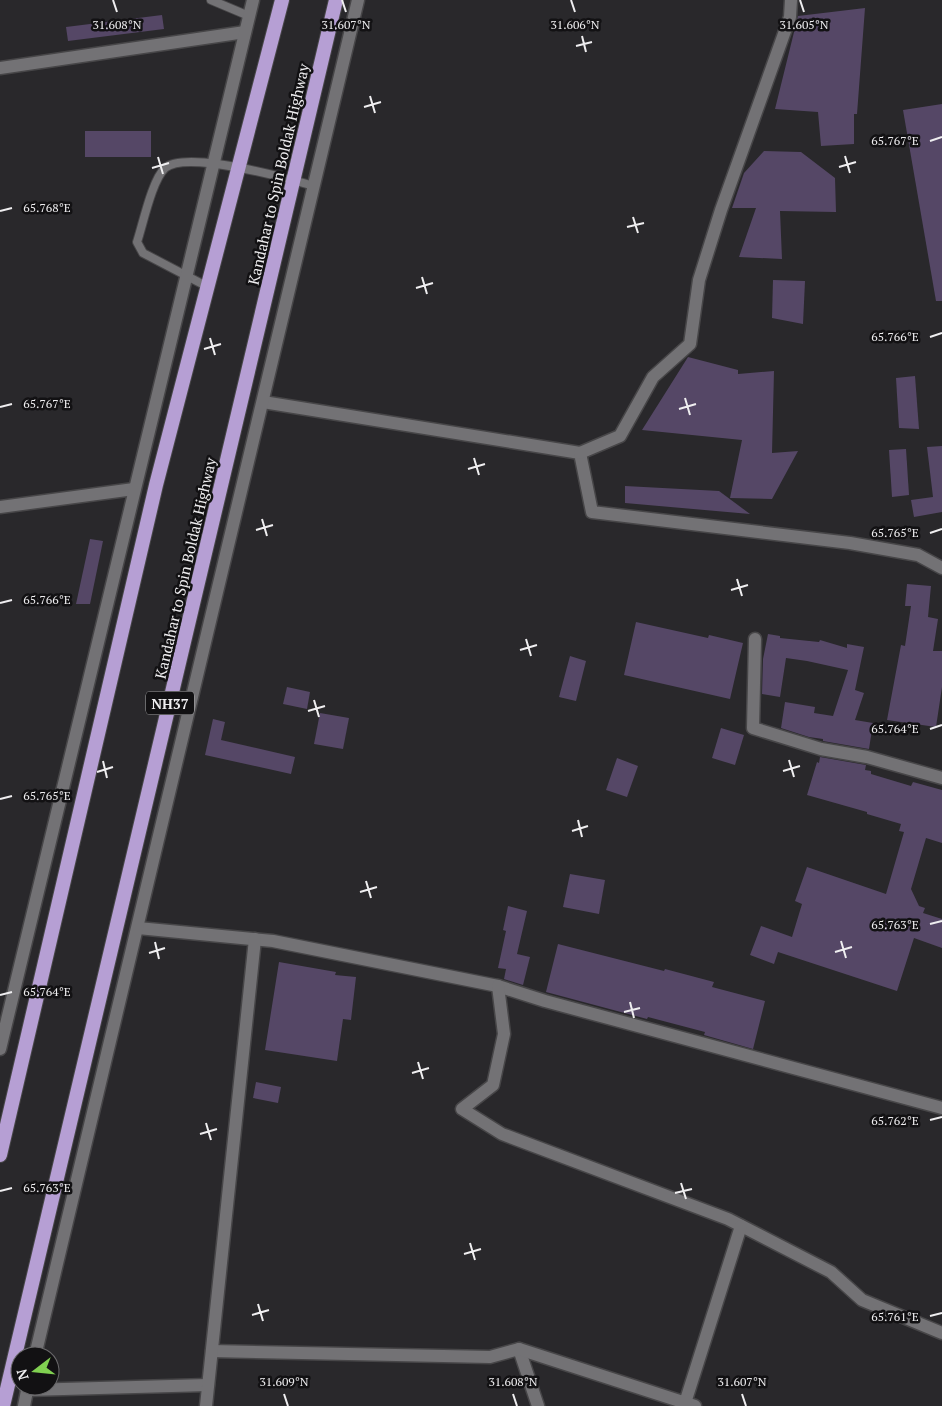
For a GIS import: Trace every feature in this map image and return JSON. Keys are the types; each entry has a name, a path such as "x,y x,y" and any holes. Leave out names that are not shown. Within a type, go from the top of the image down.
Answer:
{"highway":[{"path":"0,1155 156,485 282,0"},
{"name":"Kandahar to Spin Boldak Highway","path":"2,1406 336,0"}],"street":[{"path":"0,1049 253,0"},
{"path":"37,1346 358,0"},
{"path":"263,402 580,453 620,436 653,377 690,344 699,280 721,210 790,17 791,0"},
{"path":"0,68 245,32"},
{"path":"580,453 592,512 850,543 918,555 942,568"},
{"path":"0,507 134,488"},
{"path":"755,640 752,728 822,749 867,757 942,778"},
{"path":"138,928 273,941 498,986 942,1108"},
{"path":"206,1406 255,939"},
{"path":"498,986 504,1034 493,1085 462,1109 502,1134 728,1219 832,1272 862,1300 942,1334"},
{"path":"212,1351 490,1357 519,1349 690,1404 741,1226"},
{"path":"519,1349 538,1406"},
{"path":"60,1387 208,1385"}],"lane":[{"path":"210,0 249,16"},
{"path":"208,287 144,253 137,242 157,180 166,168 177,162 213,163 314,186"}],"building":[{"path":"865,8 857,114 854,114 854,144 821,146 818,112 775,109 798,16"},
{"path":"162,15 164,29 68,41 66,27"},
{"path":"942,104 942,301 936,301 903,110"},
{"path":"85,131 151,131 151,157 85,157"},
{"path":"764,151 801,152 835,178 836,212 780,211 782,259 739,257 756,208 732,208 744,173"},
{"path":"773,280 805,281 803,324 772,318"},
{"path":"688,357 738,370 738,374 774,371 772,453 798,451 772,499 730,498 742,440 642,430"},
{"path":"915,376 919,429 899,428 896,378"},
{"path":"942,446 942,512 914,517 911,500 933,497 927,447"},
{"path":"906,449 909,495 892,497 889,450"},
{"path":"625,486 719,491 750,514 625,503"},
{"path":"90,539 103,541 90,604 76,604"},
{"path":"907,584 931,586 928,617 938,619 933,651 942,651 942,687 936,727 887,720 901,645 905,646 911,606 905,606"},
{"path":"636,622 708,638 709,635 743,643 730,699 624,675"},
{"path":"768,634 780,636 780,638 819,642 820,640 847,648 847,644 864,647 855,690 864,693 855,720 873,723 869,749 823,741 823,739 809,737 781,728 785,702 815,707 814,713 833,716 848,670 786,658 780,697 762,694 763,659"},
{"path":"570,656 586,661 576,701 559,697"},
{"path":"287,687 310,692 307,709 283,704"},
{"path":"320,713 349,718 343,749 314,744"},
{"path":"213,719 225,722 221,740 295,757 291,774 205,755"},
{"path":"721,728 744,735 735,765 712,758"},
{"path":"820,757 866,765 865,770 871,771 871,774 911,786 913,782 942,790 942,843 926,838 911,889 919,906 925,908 923,913 942,919 942,948 914,938 897,991 778,952 774,964 750,955 761,926 792,937 802,904 795,901 807,867 886,894 904,832 899,831 901,824 807,795"},
{"path":"617,758 638,766 627,797 606,790"},
{"path":"570,874 605,880 599,914 563,907"},
{"path":"508,906 527,911 517,954 530,957 523,985 504,979 506,969 498,968 506,931 503,930"},
{"path":"558,944 714,982 712,987 765,1001 753,1049 704,1035 705,1032 648,1017 647,1019 546,992"},
{"path":"279,962 336,972 335,975 356,977 351,1020 343,1019 337,1061 265,1050"},
{"path":"256,1082 281,1087 278,1103 253,1098"}]}
